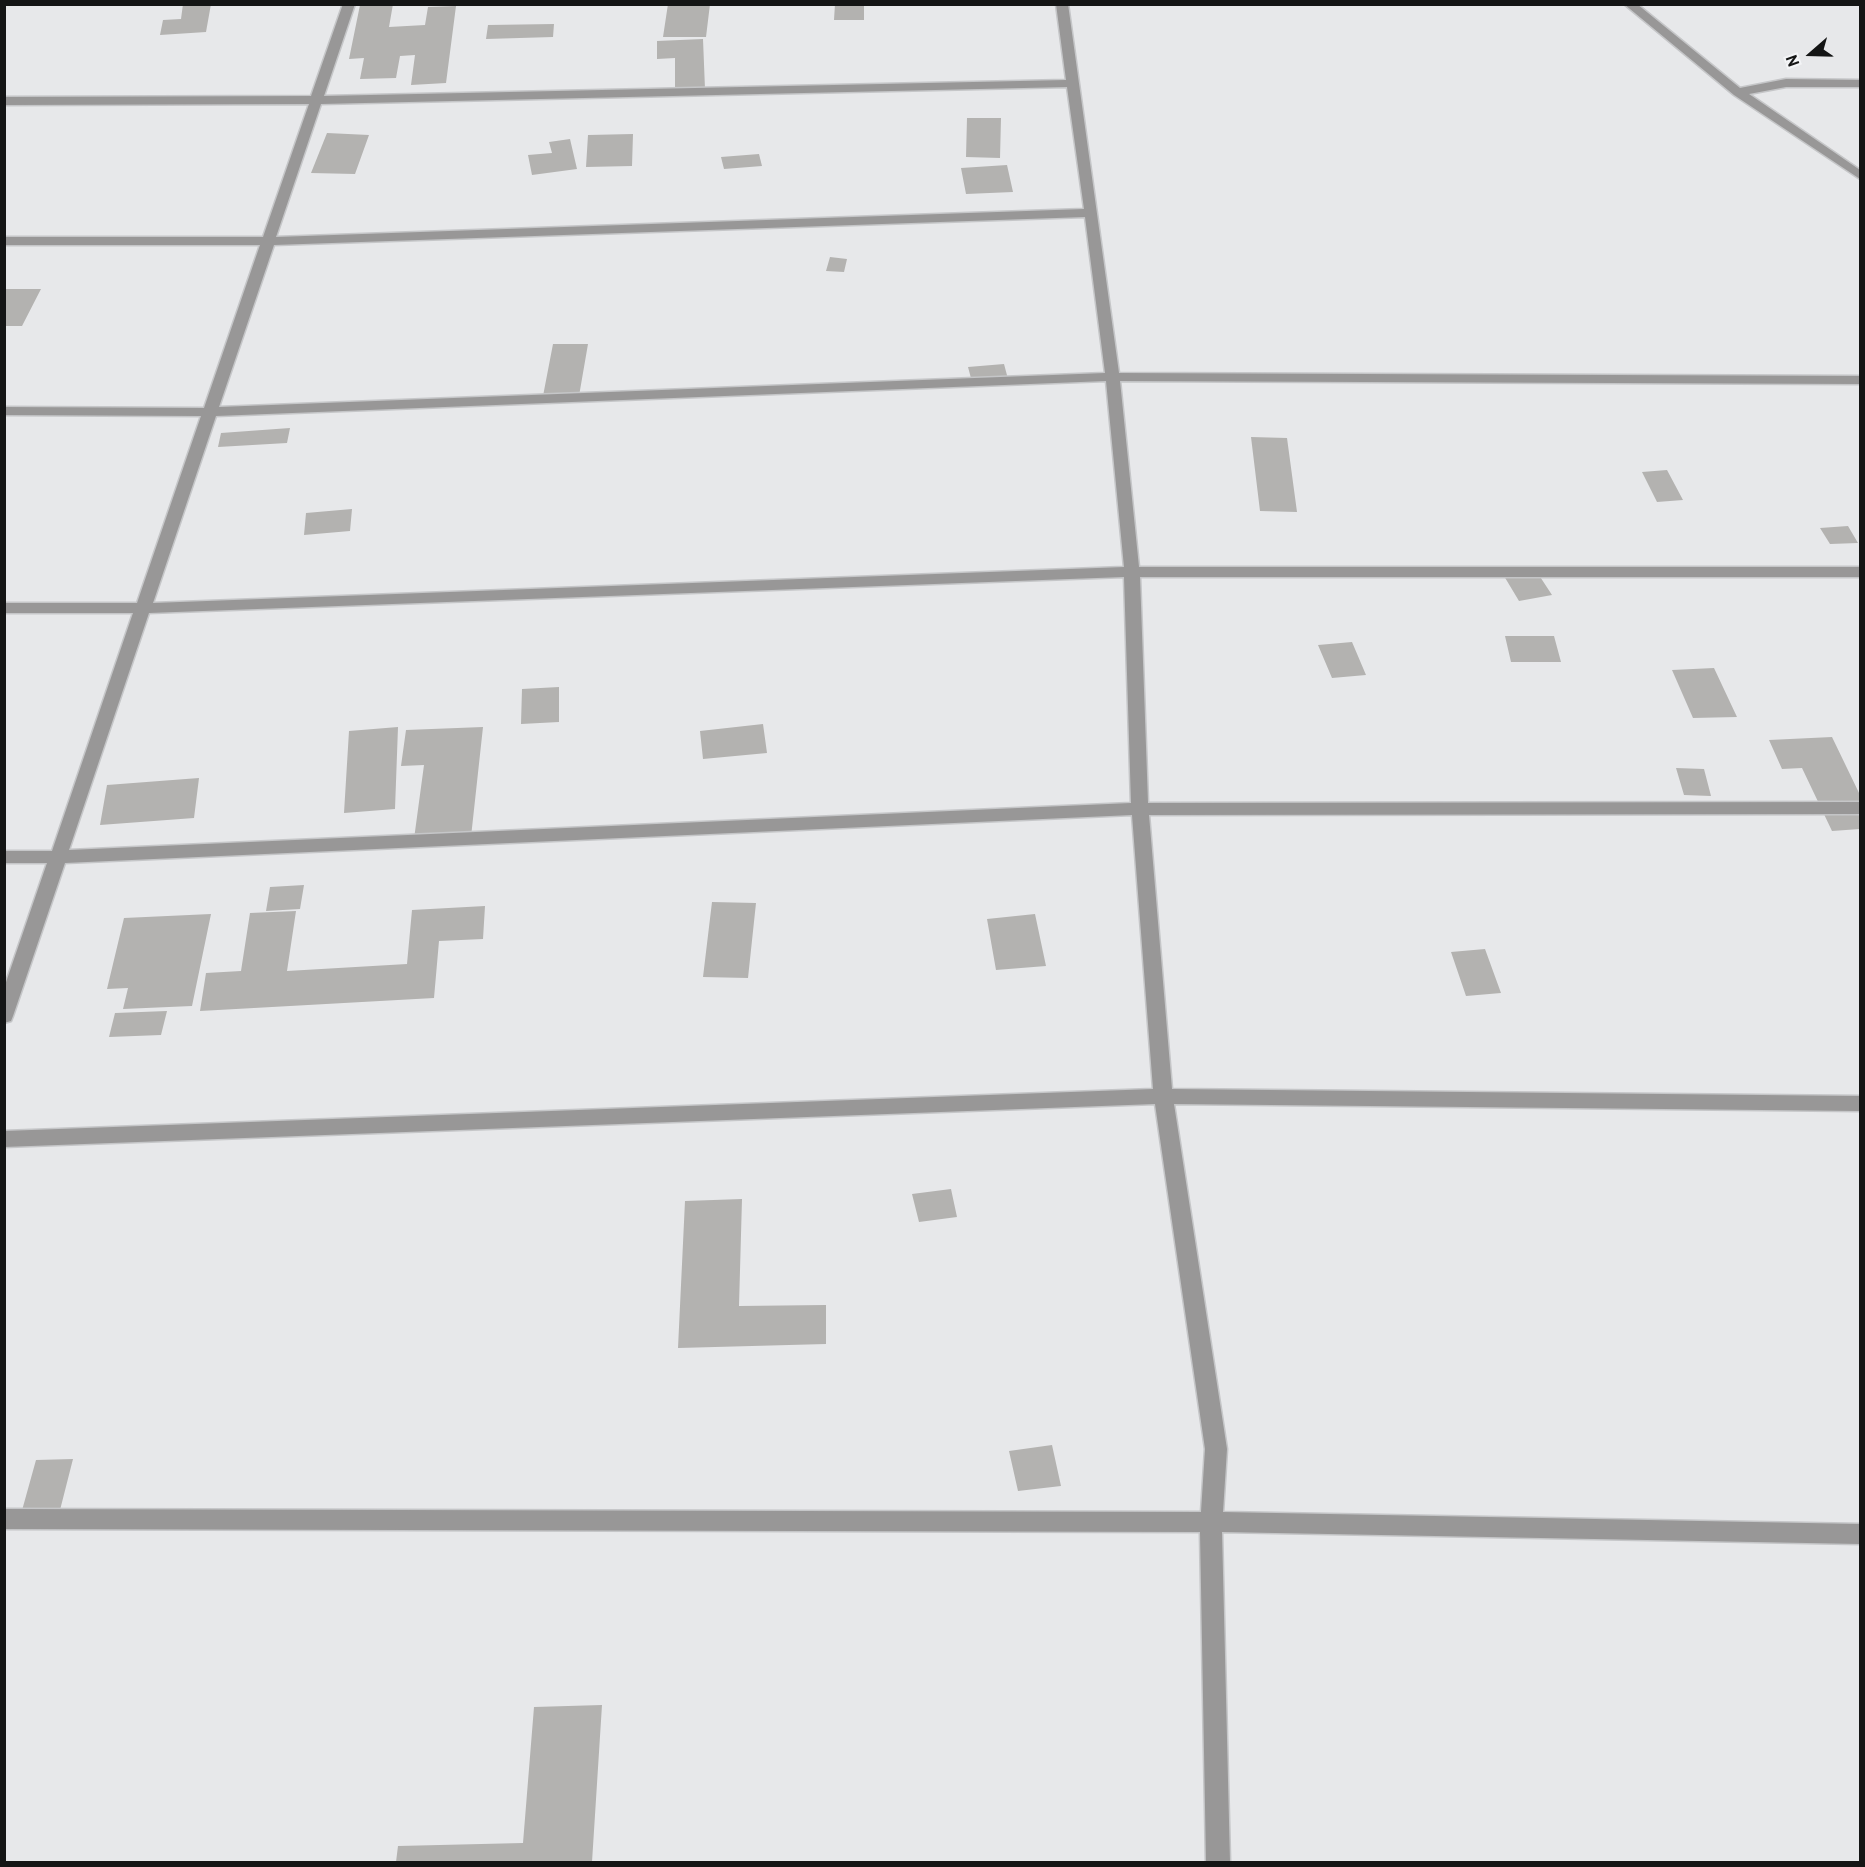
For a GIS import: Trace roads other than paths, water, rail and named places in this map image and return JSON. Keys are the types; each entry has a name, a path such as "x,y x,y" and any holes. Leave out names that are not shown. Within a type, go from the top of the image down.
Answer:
{"street":[{"path":"4,1016 349,4"},
{"path":"1062,4 1113,377 1132,572 1140,809 1163,1096 1216,1449 1211,1522 1218,1863"},
{"path":"1629,4 1738,92 1860,175"},
{"path":"1738,92 1786,83 1860,82"},
{"path":"4,101 316,100 1072,83"},
{"path":"4,241 268,241 1090,213"},
{"path":"4,411 210,412 1113,377 1860,380"},
{"path":"4,608 144,608 1132,572 1860,572"},
{"path":"4,857 60,857 1140,809 1860,807"},
{"path":"4,1139 1163,1096 1860,1103"},
{"path":"4,1519 1211,1522 1860,1534"}]}
